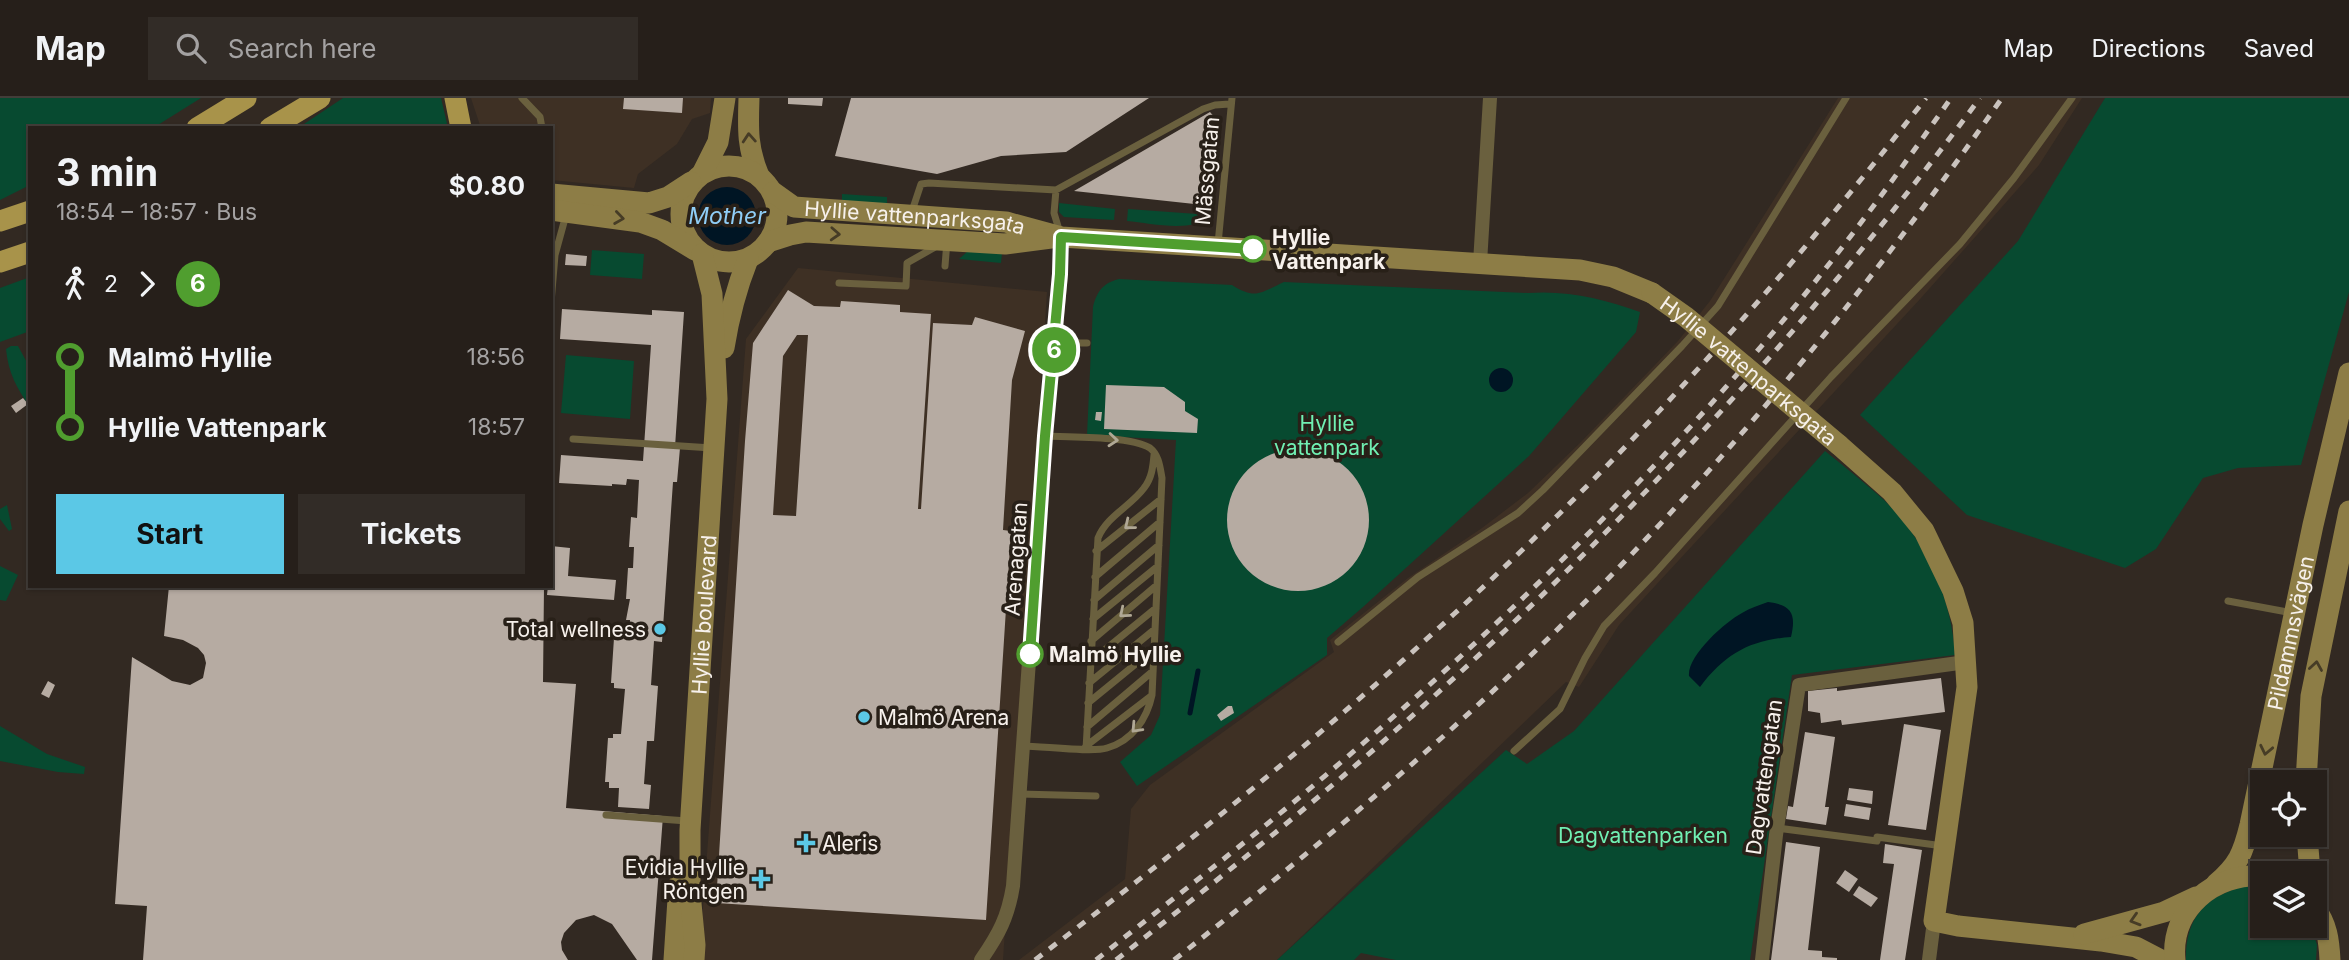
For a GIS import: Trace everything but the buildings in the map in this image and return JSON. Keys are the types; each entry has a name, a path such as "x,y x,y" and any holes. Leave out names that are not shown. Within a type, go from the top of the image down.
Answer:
{"main road":[{"path":"192,126 229,98"},
{"path":"200,126 246,98"},
{"path":"274,126 320,98"},
{"path":"0,221 28,212"},
{"path":"0,262 28,253"},
{"path":"0,271 28,263"}],"street":[{"path":"699,252 685,235 680,216 683,198 718,142 725,98"},
{"path":"556,213 640,222 662,230 722,262 748,259 768,242 778,218 777,205 749,149 749,98"},
{"path":"1480,262 1490,98"},
{"path":"553,194 649,203 668,197 716,167 729,165 743,167 766,184"},
{"name":"Hyllie vattenparksgata","path":"766,184 794,207 1006,222 1061,237"},
{"name":"Hyllie vattenparksgata","path":"768,242 790,234 806,232 1005,244 1061,237 1580,270 1614,277 1653,293 1686,317 1892,492 1924,531 1953,591 1963,623 1966,662 1964,712 1929,960"},
{"name":"Arenagatan","path":"981,960 1000,933 1010,905 1061,237"},
{"name":"Hyllie boulevard","path":"694,960 690,893 691,826 717,399 712,294 699,252"},
{"name":"Hyllie boulevard","path":"717,399 728,318 736,287 748,259"},
{"name":"Pildammsvägen","path":"2175,960 2176,934 2185,914 2236,864 2243,853 2315,515 2349,373"},
{"name":"Pildammsvägen","path":"2307,770 2311,696 2348,517"},
{"name":"Dagvattengatan","path":"1762,960 1777,828 1799,685 1966,662"},
{"name":"Hyllie boulevard","path":"674,960 681,862 691,826"},
{"path":"2070,937 2164,912 2238,877 2250,877"},
{"path":"1934,921 2136,947 2161,960"},
{"path":"2328,935 2330,960"},
{"path":"2328,935 2345,960"}],"lane":[{"path":"523,98 540,117 542,126"},
{"path":"1338,642 1418,577 1518,513 1682,346 1718,306 1846,98"},
{"path":"1514,751 1560,709 1604,626 1831,377 1960,244 2021,169 2072,98"},
{"path":"910,216 918,186 924,183 1056,190 1203,109 1231,101"},
{"name":"Mässgatan","path":"1218,247 1231,101"},
{"path":"1056,190 1054,213 1061,237"},
{"path":"553,279 556,213"},
{"path":"945,266 947,241"},
{"path":"839,283 906,286 907,263 947,241"},
{"path":"1055,343 1087,343"},
{"path":"1023,746 1107,748 1133,732 1149,710 1152,695 1161,499 1159,461 1151,449 1134,442 1045,436"},
{"path":"573,439 715,448"},
{"path":"1086,747 1098,538 1106,524 1145,487 1152,472 1154,454"},
{"path":"1096,551 1161,499"},
{"path":"1095,577 1160,522"},
{"path":"1094,600 1159,545"},
{"path":"1093,619 1158,566"},
{"path":"1091,641 1157,585"},
{"path":"2228,601 2294,613"},
{"path":"1090,662 1156,608"},
{"path":"1089,683 1155,629"},
{"path":"1088,703 1154,649"},
{"path":"1087,727 1153,671"},
{"path":"1086,747 1152,695"},
{"path":"1020,794 1096,796"},
{"path":"606,815 691,826"},
{"path":"1777,828 1877,841 1877,836 1944,846"}],"shaded area":[{"path":"471,98 711,98 710,113 692,119 677,144 638,174 634,188 553,180 553,126 480,126"},
{"path":"1838,98 2082,98 2039,165 1921,298 1619,625 1579,687 1566,682 1277,960 1019,960 1125,879 1131,809 1150,785 1334,652 1330,640 1408,578 1528,493 1678,341 1710,301"},
{"name":"Malmö Arena","path":"798,268 1047,292 1003,960 699,960 746,339"}],"green space":[{"path":"0,98 201,98 156,126 28,126 28,186 0,200"},
{"path":"343,98 441,98 448,126 301,126"},
{"path":"2105,98 2349,98 2349,292 2301,465 2238,468 2203,478 2156,549 2125,568 1967,515 1860,415 2018,241"},
{"path":"842,194 887,197 887,205 842,202"},
{"path":"1059,203 1115,209 1114,220 1064,217 1059,212"},
{"path":"1128,209 1211,215 1194,224 1171,226 1127,221"},
{"path":"592,250 644,254 642,279 590,275"},
{"path":"968,251 1002,253 1001,263 959,259"},
{"path":"28,278 28,332 0,342 0,288"},
{"name":"Hyllie vattenpark","path":"1119,279 1232,285 1253,294 1284,282 1557,293 1599,299 1640,312 1636,332 1529,456 1327,638 1327,655 1137,786 1120,762 1151,735 1160,715 1176,440 1087,435 1093,307 1102,288"},
{"path":"18,346 28,364 28,404 11,373 6,349"},
{"path":"566,355 634,361 630,419 561,413"},
{"name":"Dagvattenparken","path":"1825,451 1884,500 1924,551 1942,591 1953,634 1955,655 1792,675 1750,960 1396,960 1361,953 1354,960 1277,960 1506,750 1527,764 1574,731"},
{"path":"7,505 12,529 9,531 0,519 0,509"},
{"path":"0,566 18,575 6,601 0,600"},
{"path":"0,726 47,754 85,767 84,774 0,761"},
{"path":"2250,886 2250,938 2315,938 2316,960 2186,960 2189,932 2194,921 2209,902 2232,890"}],"water":[{"name":"Mother","path":"721,187 733,187 748,195 756,210 756,222 748,237 733,245 721,245 706,237 698,222 698,210 706,195"},
{"path":"1501,368 1510,371 1513,380 1510,389 1501,392 1492,389 1489,380 1492,371"},
{"path":"1768,602 1783,606 1791,612 1791,637 1763,641 1729,657 1700,687 1689,676 1690,668 1700,650 1735,617"}],"waterway":[{"path":"1190,713 1198,671"}],"railway":[{"path":"1035,960 1196,835 1301,749 1404,660 1518,554 1701,366 1816,234 1926,98"},
{"path":"1096,960 1265,826 1382,727 1561,561 1674,444 1804,296 1869,212 1951,98"},
{"path":"1116,960 1314,801 1378,746 1541,596 1620,518 1771,356 1913,186 1980,98"},
{"path":"1174,960 1424,754 1566,621 1626,560 1741,434 1850,303 2002,98"}],"bus line":[{"name":"6","path":"1030,654 1061,237 1253,249"}],"place":[{"name":"Hyllie Vattenpark","path":"1253,249"},
{"name":"Total wellness","path":"660,629"},
{"name":"Malmö Hyllie","path":"1030,654"},
{"name":"Malmö Arena","path":"864,717"},
{"name":"Aleris","path":"806,843"},
{"name":"Evidia Hyllie Röntgen","path":"761,879"}]}
